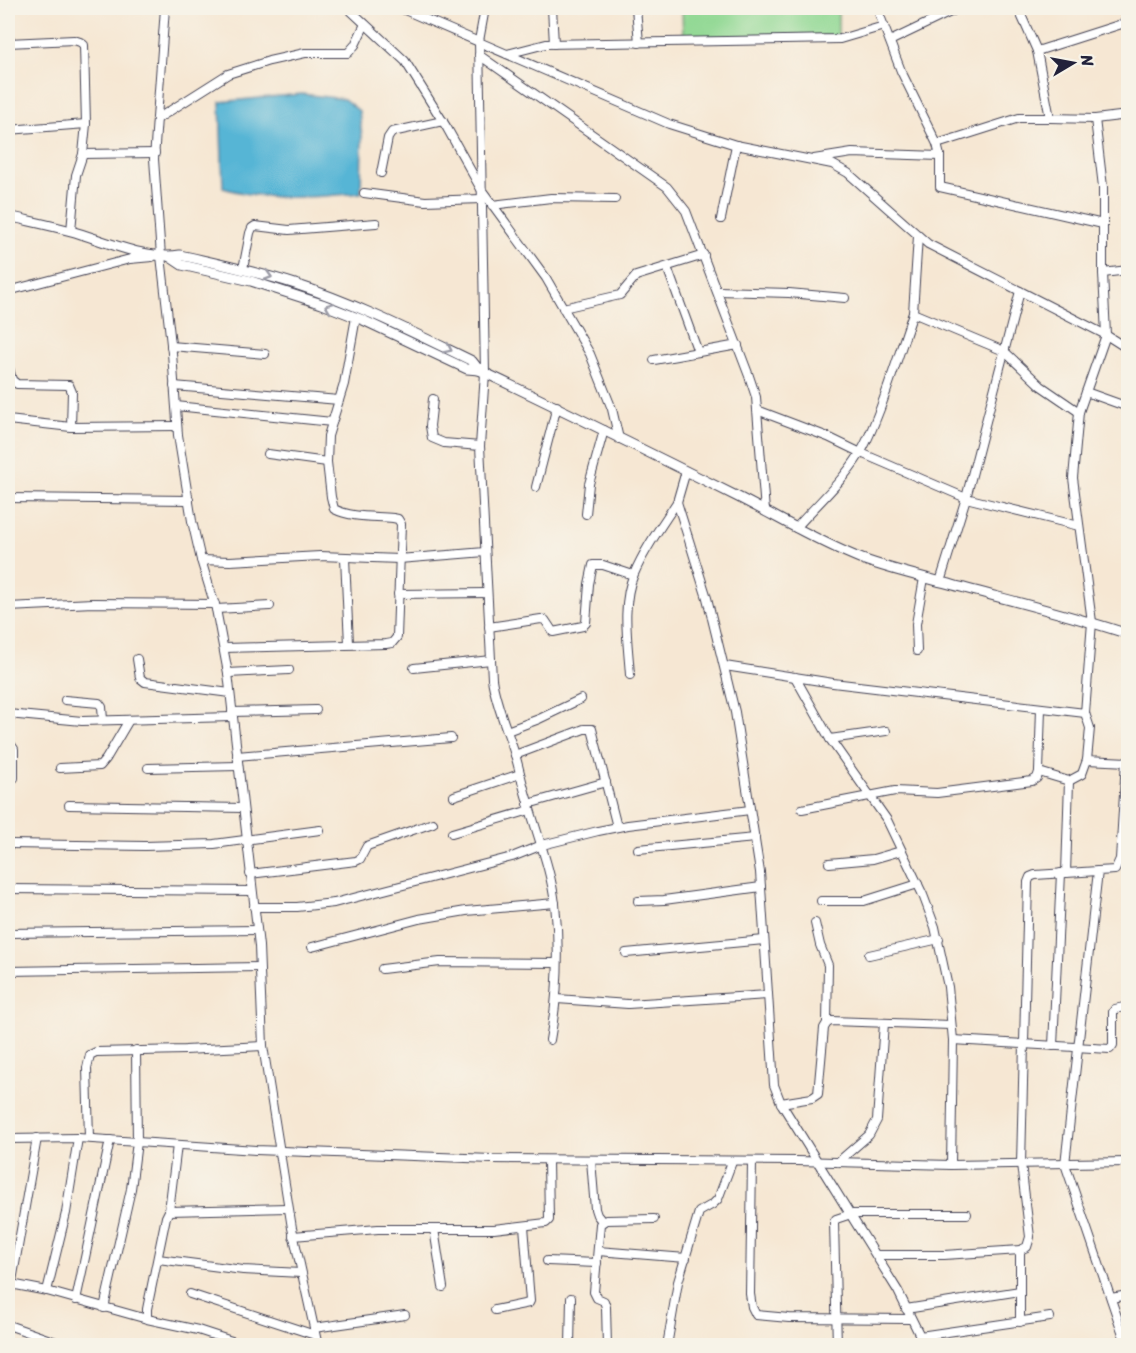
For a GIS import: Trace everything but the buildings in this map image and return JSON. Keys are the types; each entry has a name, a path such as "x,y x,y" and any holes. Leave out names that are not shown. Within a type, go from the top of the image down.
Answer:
{"street":[{"path":"165,8 155,153 177,426 201,561 215,607 228,673 257,930 263,1046 293,1236 318,1346"},
{"path":"348,8 405,61 481,189 546,278 590,354 612,409 619,439"},
{"path":"400,8 669,124 736,145 832,164 848,173 928,244 1106,335 1128,349"},
{"path":"485,8 479,41 482,199 480,446 491,660 494,694 542,845 555,903 557,999 550,1040"},
{"path":"552,8 554,44"},
{"path":"636,8 639,43"},
{"path":"876,8 902,71 937,144 940,156 940,187 1103,224"},
{"path":"890,41 959,8"},
{"path":"1018,8 1037,51 1050,118"},
{"path":"1037,51 1128,21 1123,8"},
{"path":"157,119 228,74 305,53 348,53 366,24"},
{"path":"507,54 546,44 840,39 884,26"},
{"path":"8,43 81,42 84,45 86,124 83,154 75,176 71,231"},
{"path":"479,55 667,187 686,211 718,291 756,398 765,511"},
{"path":"937,144 1019,118 1095,119 1128,115"},
{"path":"1039,772 1069,781 1082,774 1090,728 1085,713 1092,622 1073,478 1079,412 1106,335 1102,273 1103,187 1095,119"},
{"path":"381,173 388,138 392,132 443,122"},
{"path":"8,130 86,124"},
{"path":"722,219 736,145"},
{"path":"83,154 155,153"},
{"path":"810,160 852,153 940,156"},
{"path":"8,172 8,195"},
{"path":"364,193 425,201 482,199"},
{"path":"492,205 551,198 615,199"},
{"path":"8,216 165,256 182,265 251,281 322,304 356,317 467,369 482,372 557,406 830,546 865,560 924,578 1092,622 1128,634"},
{"path":"243,269 250,233 255,226 289,230 376,223"},
{"path":"796,528 848,471 861,453 891,378 913,313 918,236"},
{"path":"8,291 130,259 180,255 296,284 370,313 472,361 482,372"},
{"path":"563,308 620,295 636,276 704,255"},
{"path":"667,267 698,352"},
{"path":"1102,273 1128,270"},
{"path":"718,291 845,297"},
{"path":"940,582 966,498 1020,291"},
{"path":"913,313 1004,351 1041,386 1079,412"},
{"path":"224,648 386,644 395,641 401,524 398,519 352,514 334,509 331,497 327,436 344,384 356,317"},
{"path":"654,360 738,345"},
{"path":"171,346 265,354"},
{"path":"8,364 12,380 17,384 69,385 72,392 71,427"},
{"path":"174,386 339,400"},
{"path":"1086,392 1128,407"},
{"path":"433,399 430,426 432,438 444,443 480,446"},
{"path":"176,406 332,422"},
{"path":"536,487 557,406"},
{"path":"757,410 828,437 966,498 1080,526"},
{"path":"8,420 71,427 177,426"},
{"path":"586,514 589,484 604,430"},
{"path":"268,454 327,462"},
{"path":"630,675 626,623 633,574 647,547 677,502 686,471"},
{"path":"8,498 189,500"},
{"path":"677,502 707,598 735,712 761,887 774,1084 781,1103 876,1255 925,1346"},
{"path":"201,561 320,556 399,559 485,552"},
{"path":"345,558 349,644"},
{"path":"489,627 541,619 545,620 554,632 583,626 586,622 593,565 603,565 633,574"},
{"path":"917,651 916,624 924,578"},
{"path":"398,594 487,593"},
{"path":"8,607 93,603 215,607 270,606"},
{"path":"137,659 140,678 146,682 230,693"},
{"path":"414,668 491,660"},
{"path":"725,666 795,677 1085,713"},
{"path":"228,673 289,670"},
{"path":"795,677 830,739 886,820 918,884 939,939 948,987 952,1040 951,1165"},
{"path":"507,731 581,699"},
{"path":"65,700 99,703 102,706 103,720"},
{"path":"802,809 895,791 937,793 1032,781 1037,778 1039,772 1041,708"},
{"path":"8,714 45,718 129,720 316,710"},
{"path":"60,768 100,766 129,720"},
{"path":"515,755 589,728 594,734 617,827"},
{"path":"830,739 886,731"},
{"path":"237,756 451,738"},
{"path":"8,741 14,749 14,778"},
{"path":"876,1255 944,1255 1020,1250 1028,1247 1030,1237 1021,1164 1028,882 1035,875 1115,870 1120,859 1127,761 1086,760"},
{"path":"148,768 238,766"},
{"path":"454,796 520,774"},
{"path":"1053,1046 1069,781"},
{"path":"452,833 606,782"},
{"path":"69,805 243,808"},
{"path":"254,907 297,907 334,903 512,857 542,845 617,827 750,810"},
{"path":"250,874 356,861 360,859 367,846 433,823"},
{"path":"8,844 145,846 214,844 320,830"},
{"path":"638,849 754,838"},
{"path":"828,863 873,859 901,851"},
{"path":"1098,871 1065,1164 1127,1346"},
{"path":"821,901 864,901 918,884"},
{"path":"638,901 664,900 761,887"},
{"path":"8,889 252,891"},
{"path":"312,947 431,917 466,911 555,903"},
{"path":"781,1103 812,1098 818,1094 824,1028 827,1023 828,965 815,923"},
{"path":"8,933 257,930"},
{"path":"869,955 939,939"},
{"path":"626,953 764,940"},
{"path":"382,969 440,962 557,963"},
{"path":"8,971 259,968"},
{"path":"557,999 628,1004 768,994"},
{"path":"952,1040 1112,1047 1113,1012 1115,1009 1128,1006"},
{"path":"827,1023 951,1025"},
{"path":"838,1162 868,1135 877,1120 884,1023"},
{"path":"89,1138 87,1068 90,1055 102,1051 263,1046"},
{"path":"105,1308 131,1189 137,1142 136,1050"},
{"path":"8,1138 89,1138 278,1151 548,1160 817,1161 951,1165 1128,1162"},
{"path":"8,1304 37,1138"},
{"path":"47,1291 66,1213 78,1138"},
{"path":"76,1300 110,1140"},
{"path":"147,1319 147,1309 169,1211 177,1145"},
{"path":"293,1236 378,1229 494,1229 546,1223 549,1220 548,1160"},
{"path":"591,1160 595,1209 602,1221"},
{"path":"667,1346 678,1282 699,1212 718,1199 732,1162"},
{"path":"752,1162 750,1294 753,1311 760,1316 911,1319"},
{"path":"169,1211 288,1208"},
{"path":"837,1346 834,1222 840,1216 851,1214 967,1214"},
{"path":"602,1221 654,1219"},
{"path":"602,1221 594,1292 597,1298 604,1301 606,1307 607,1346"},
{"path":"495,1310 530,1301 524,1226"},
{"path":"435,1229 442,1287"},
{"path":"1020,1250 1020,1322"},
{"path":"598,1251 686,1258"},
{"path":"158,1259 243,1270 301,1273"},
{"path":"547,1261 597,1263"},
{"path":"11,1284 47,1291 147,1319 198,1330 247,1346"},
{"path":"906,1309 1020,1291"},
{"path":"190,1294 315,1332 405,1315"},
{"path":"1111,1298 1128,1295"},
{"path":"570,1346 571,1298"},
{"path":"920,1336 1050,1317"},
{"path":"8,1326 62,1345"}],"green space":[{"path":"682,8 838,8 838,36 683,37"}],"water":[{"path":"302,94 344,99 359,111 362,137 361,193 274,197 223,188 220,102"}]}
